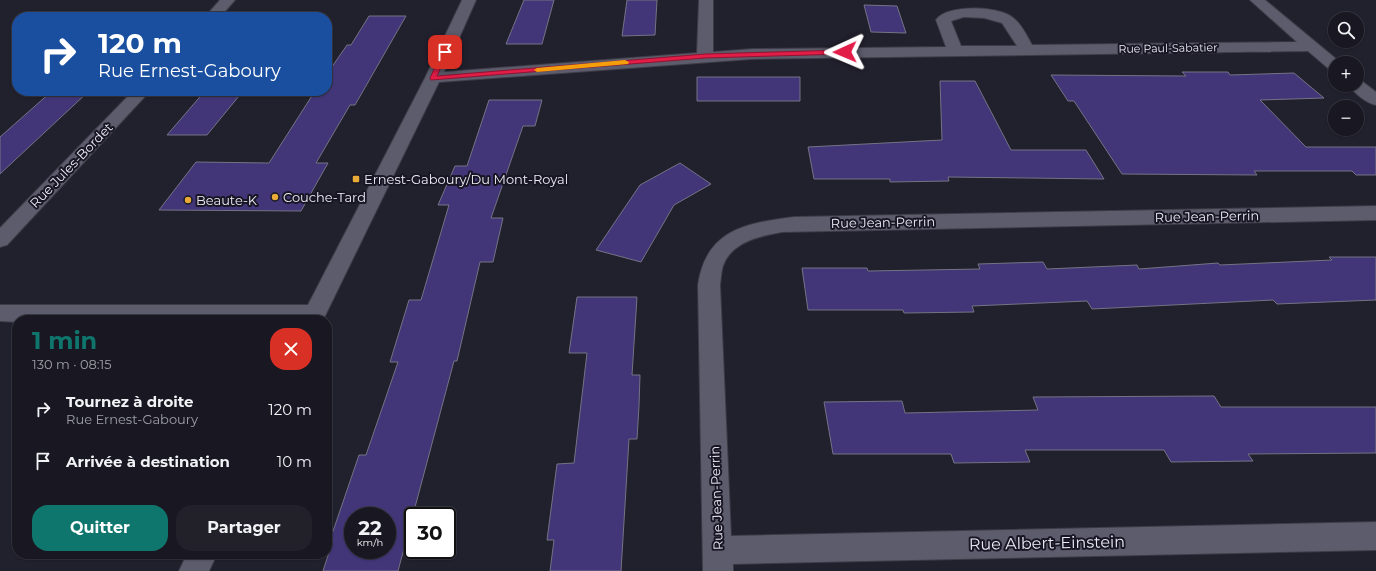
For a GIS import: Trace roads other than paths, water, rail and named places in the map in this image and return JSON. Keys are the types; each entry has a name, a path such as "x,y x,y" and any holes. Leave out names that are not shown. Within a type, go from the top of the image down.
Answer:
{"street":[{"path":"217,12 228,0"},
{"path":"315,315 433,78 469,0"},
{"path":"705,56 706,0"},
{"path":"1256,0 1328,60"},
{"path":"954,50 943,20 945,18 961,14 983,13 1001,17 1007,21 1026,49"},
{"name":"Rue Paul-Sabatier","path":"433,78 705,56 954,50 1311,46"},
{"path":"1364,91 1376,100"},
{"name":"Rue Jules-Bordet","path":"0,240 137,96"},
{"name":"Rue Jean-Perrin","path":"718,561 709,285 711,266 719,252 748,232 768,226 794,224 1376,213"},
{"path":"0,313 157,315"},
{"name":"Rue Albert-Einstein","path":"718,561 1376,536"},
{"path":"194,571 200,559"}],"place":[{"name":"Ernest-Gaboury/Du Mont-Royal","path":"356,179"},
{"name":"Couche-Tard","path":"275,197"},
{"name":"Beaute-K","path":"188,200"}]}
